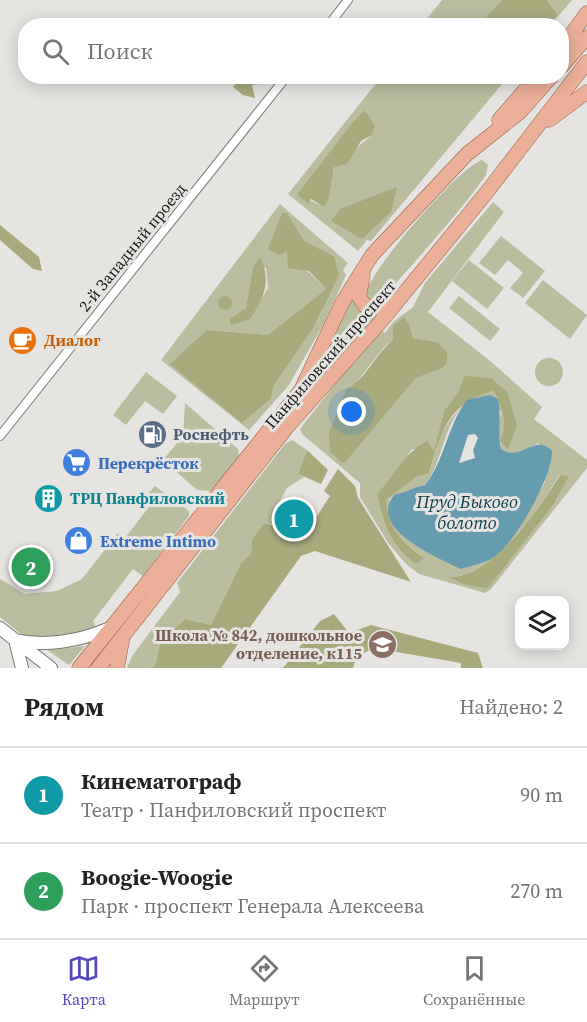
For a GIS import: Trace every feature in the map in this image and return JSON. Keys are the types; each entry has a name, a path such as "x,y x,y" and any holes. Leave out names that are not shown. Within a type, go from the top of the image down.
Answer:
{"main road":[{"path":"569,37 587,13"},
{"path":"569,57 587,37"},
{"name":"Панфиловский проспект","path":"98,668 287,427 397,301 528,140 587,62"},
{"path":"482,140 530,84"},
{"name":"Панфиловский проспект","path":"79,668 301,390 342,303 368,261 482,140 520,112 545,84"},
{"path":"528,140 550,119 587,92"},
{"path":"368,261 359,289 361,301 366,306 379,308 397,301"},
{"path":"0,628 51,668"},
{"path":"15,640 28,643 79,639 110,628"},
{"path":"117,668 123,637"},
{"path":"15,640 22,668"}],"street":[{"path":"333,18 348,0"},
{"name":"2-й Западный проезд","path":"0,436 281,84"}],"green space":[{"path":"442,0 502,0 486,18 427,18"},
{"path":"502,0 547,0 558,15 555,18 486,18"},
{"path":"547,0 572,0 556,18 558,15"},
{"path":"235,84 258,84 252,85 255,98 243,95 233,87"},
{"path":"375,84 502,84 371,241 367,240 358,251 288,194","holes":["366,110 372,135 334,167 329,199 324,207 297,194 351,124"]},
{"path":"365,110 375,126 372,135 361,141 347,164 334,167 329,199 324,207 311,199 308,204 297,194 351,124"},
{"path":"482,160 488,165 486,175 448,224 381,301 372,301 367,298 365,296 370,284 397,244 455,181"},
{"path":"397,187 391,212 362,239 331,221 340,209"},
{"path":"493,202 504,212 428,312 489,360 542,407 534,419 587,460 587,468 491,589 485,593 419,574 406,564 389,544 360,497 360,483 302,434 300,429 378,329 385,333 394,321 413,307 425,283","holes":["410,326 413,338 437,342 441,369 416,378 344,464 329,432 346,389 355,384 384,347","464,376 508,393 517,425 505,431 501,404 494,391 468,399 450,420 441,435 429,473 416,477 385,500 397,533 423,557 416,564 394,542 382,515 377,494 393,477 412,449 434,452 444,411 458,392","480,397 501,412 498,427 501,449 506,452 515,453 539,443 545,482 524,519 500,552 483,563 461,569 389,500 395,494 425,485 432,474 452,422 459,410 468,402","559,475 569,476 554,504 488,587 450,577 466,574 483,566 499,554 540,506"]},
{"path":"280,204 348,263 343,270 346,275 324,323 289,385 249,430 161,360","holes":["304,241 334,256 322,311 313,329 274,385 271,399 242,423 207,330 268,335 326,289 287,251","253,267 266,268 268,288 249,320 230,324 230,319 246,309"]},
{"path":"282,213 287,213 304,241 334,256 339,275 313,329 274,385 271,399 242,423 170,364 207,330 268,335 326,289 309,271 288,268 287,251 279,255 268,249"},
{"path":"0,225 39,257 42,271 33,269 0,240"},
{"path":"501,236 545,271 523,298 510,288 523,273 508,260 495,275 479,263"},
{"path":"260,257 266,282 259,305 249,320 230,325 230,319 246,308 253,267"},
{"path":"469,260 504,288 487,309 452,281"},
{"path":"543,280 587,315 570,339 525,303"},
{"path":"225,296 230,298 232,303 230,308 225,310 220,308 218,303 220,298"},
{"path":"459,296 500,329 490,341 449,308"},
{"path":"353,297 358,310 378,315 320,378 316,377"},
{"path":"404,317 410,326 413,338 437,342 447,352 447,363 441,369 416,378 344,464 330,452 329,432 346,389 359,380 393,340 393,326"},
{"path":"549,358 559,362 563,372 559,382 549,386 539,382 535,372 539,362"},
{"path":"146,372 177,396 163,414 145,401 126,425 113,415"},
{"path":"464,376 491,378 508,393 517,425 508,449 500,441 504,429 503,416 494,391 478,396 456,411 449,421 438,444 429,473 416,477 386,500 387,510 397,533 424,558 416,564 394,542 382,515 377,494 412,451 427,441 434,451 444,411 458,392"},
{"path":"185,403 238,449 239,456 211,491 197,490 163,460 183,436"},
{"path":"292,440 307,450 298,474 304,477 287,488 274,512 286,526 264,523 252,539 251,553 241,563 211,625 185,619 160,643 156,663 152,668 127,668 132,656 180,592 177,583 285,444"},
{"path":"307,450 328,470 321,484 298,474"},
{"path":"338,469 355,486 358,498 411,582 315,551 301,556 221,668 152,668 156,663 160,643 185,619 211,625 241,563 251,553 252,539 264,523 296,531 315,519 330,496 324,491"},
{"path":"560,475 569,476 554,504 488,588 466,585 448,577 465,575 497,555 527,523"},
{"path":"155,486 189,511 189,516 143,576 133,569 93,621 98,631 39,638 22,635 0,617 0,579 25,594 57,591 82,579 118,533 125,538 152,503 145,497"},
{"path":"334,614 349,633 371,625 478,653 483,668 461,668 461,663 373,648 356,658 353,668 283,668 320,621"},
{"path":"85,646 69,665 47,650"}],"water":[{"name":"Пруд Быково болото","path":"490,395 498,399 501,449 515,453 540,445 552,451 551,462 541,490 507,545 490,559 461,569 408,540 397,530 390,519 388,507 395,494 425,485 437,465 460,410 467,400","holes":["475,434 478,438 473,450 475,458 459,463 468,435"]}],"place":[{"name":"Диалог","path":"23,340"},
{"name":"Роснефть","path":"152,434"},
{"name":"Перекрёсток","path":"77,463"},
{"name":"ТРЦ Панфиловский","path":"49,498"},
{"name":"Кинематограф","path":"294,519"},
{"name":"Extreme Intimo","path":"79,541"},
{"name":"Boogie-Woogie","path":"31,567"},
{"name":"Школа № 842, дошкольное отделение, к115","path":"383,644"}]}
